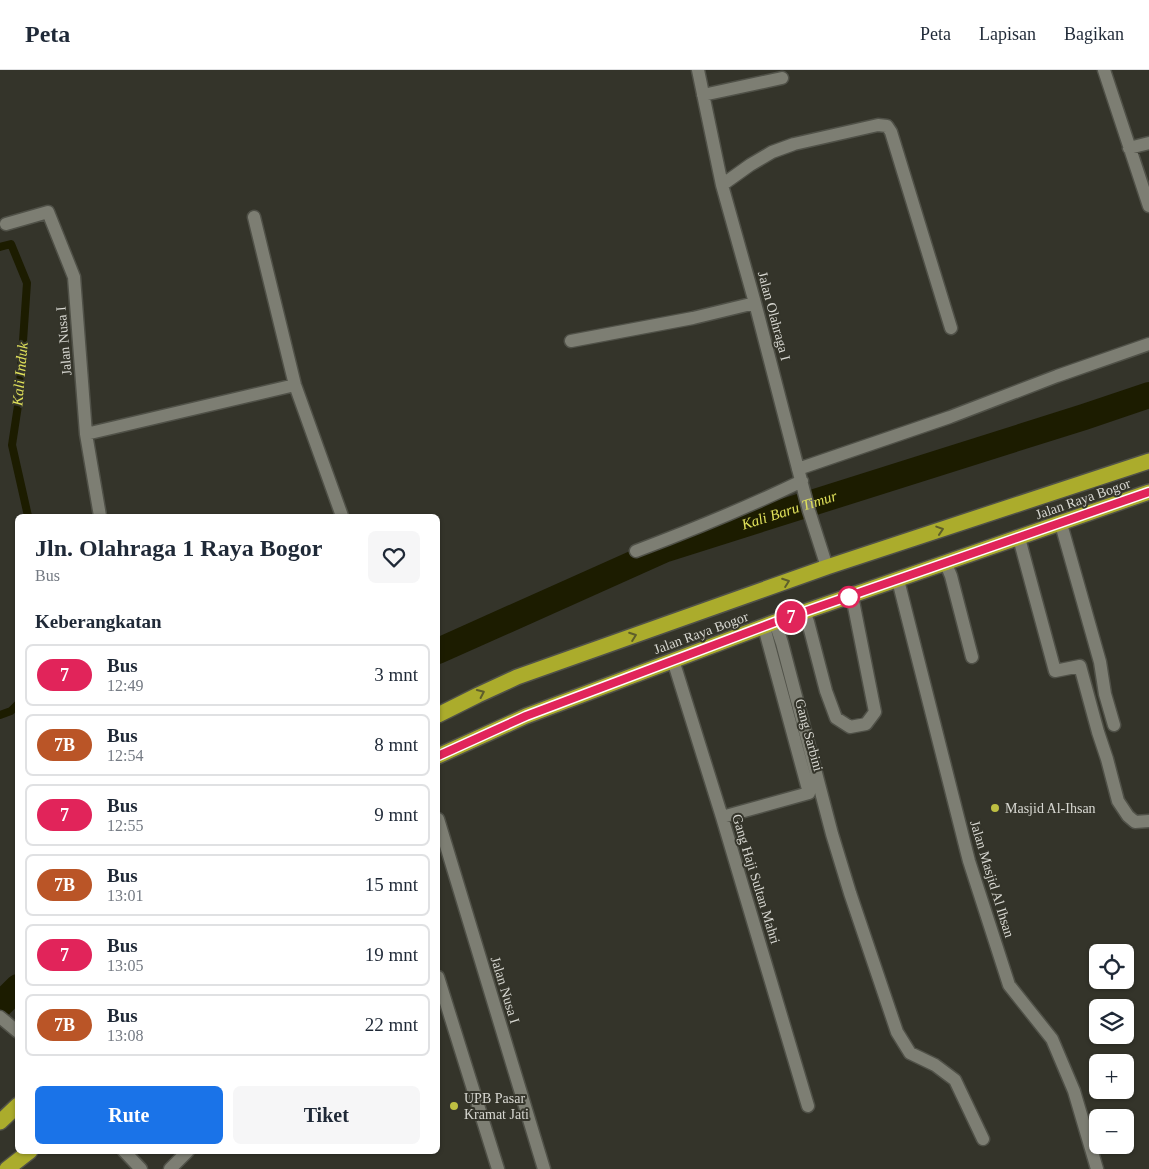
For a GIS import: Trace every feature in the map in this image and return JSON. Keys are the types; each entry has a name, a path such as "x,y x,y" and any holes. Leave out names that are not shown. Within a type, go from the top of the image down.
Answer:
{"highway":[{"name":"Jalan Raya Bogor","path":"440,714 478,694 517,677 827,567 1149,461"},
{"name":"Jalan Raya Bogor","path":"440,755 526,716 673,660 804,612 1149,492"},
{"path":"0,1122 15,1108"},
{"path":"7,1169 26,1154"}],"street":[{"name":"Jalan Olahraga I","path":"698,70 722,185 809,511 827,567"},
{"path":"1104,70 1149,206"},
{"path":"703,95 782,78"},
{"path":"722,185 772,152 794,144 878,126 887,126 891,132 951,328"},
{"path":"1129,148 1149,142"},
{"name":"Jalan Nusa I","path":"6,224 48,212 74,277 86,434 100,514"},
{"path":"254,217 295,385 341,514"},
{"path":"571,340 693,318 755,303"},
{"path":"636,551 727,515 801,478 950,417 1057,376 1149,344"},
{"path":"86,434 295,385"},
{"path":"1061,524 1100,662 1105,694 1114,725"},
{"path":"1019,538 1055,672 1080,666 1118,802 1135,822 1149,821"},
{"path":"946,564 951,576 972,657"},
{"name":"Jalan Masjid Al Ihsan","path":"898,580 969,861 1009,985 1052,1039 1074,1091 1097,1169"},
{"path":"804,612 826,691 836,718 850,727 866,724 875,712 852,596"},
{"path":"770,625 782,643 832,834 897,1032 910,1054 935,1065 955,1080 983,1139"},
{"name":"Gang Sarbini","path":"722,817 809,793 770,625"},
{"name":"Gang Haji Sultan Mahri","path":"673,660 808,1106"},
{"name":"Jalan Nusa I","path":"440,826 544,1169"},
{"path":"440,983 498,1169"},
{"path":"127,1154 141,1169"},
{"path":"170,1169 185,1154"}],"waterway":[{"name":"Kali Induk","path":"0,247 11,244 27,283 19,399 12,445 28,514"},
{"name":"Kali Baru Timur","path":"440,650 666,549 1149,395"},
{"path":"0,715 11,711 15,707"},
{"name":"Kali Baru Timur","path":"0,1005 15,990"}],"bus line":[{"name":"7","path":"440,755 526,716 775,622 1149,492"}],"place":[{"name":"Masjid Al-Ihsan","path":"995,808"},
{"name":"UPB Pasar Kramat Jati","path":"454,1106"}]}
